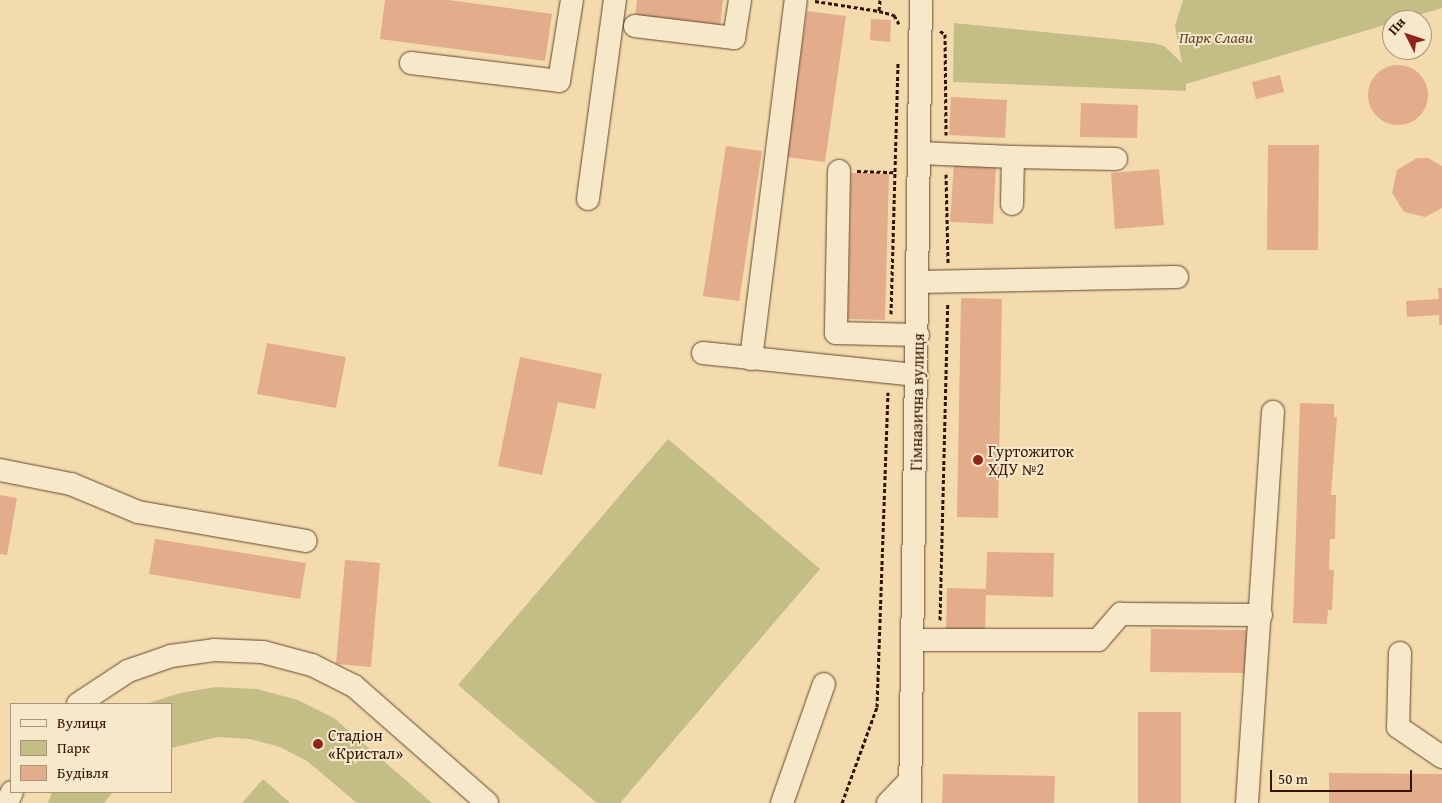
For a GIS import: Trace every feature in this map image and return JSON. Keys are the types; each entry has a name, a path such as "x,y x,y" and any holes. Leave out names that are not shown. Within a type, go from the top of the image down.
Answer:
{"street":[{"path":"411,63 559,81 572,0"},
{"path":"588,199 615,0"},
{"path":"635,26 734,38 740,0"},
{"path":"751,358 796,0"},
{"name":"Гімназична вулиця","path":"910,803 910,780 922,640 917,375 921,0"},
{"path":"919,152 1013,157 1116,159"},
{"path":"1012,204 1013,157"},
{"path":"839,171 836,333 918,335"},
{"path":"918,282 1177,277"},
{"path":"703,354 917,375"},
{"path":"1247,803 1273,412"},
{"path":"0,470 71,484 138,512 306,541"},
{"path":"922,640 1098,640 1121,614 1261,615"},
{"path":"80,703 128,671 171,656 214,650 263,652 312,665 354,686 487,803"},
{"path":"1400,652 1398,727 1442,757"},
{"path":"782,803 824,684"},
{"path":"888,803 910,780"}],"path":[{"path":"810,0 879,11"},
{"path":"922,640 940,630 948,282 944,34 937,29"},
{"path":"839,171 894,172"},
{"path":"842,803 877,707"}],"green space":[{"name":"Парк Слави","path":"1183,0 1442,0 1442,8 1432,11 1382,10 1382,26 1186,84 1186,91 953,82 954,23 1153,43 1164,46 1182,63 1175,26"},
{"path":"668,439 820,569 620,803 597,803 458,685"},
{"name":"Стадіон «Кристал»","path":"216,687 257,689 298,700 334,718 432,803 357,803 307,761 280,747 250,739 218,737 172,748 172,703 149,703 180,693"},
{"path":"263,779 290,803 242,803"},
{"path":"52,793 112,793 104,803 48,803"}],"building":[{"path":"385,0 448,0 552,14 545,61 380,39"},
{"path":"637,0 723,0 720,27 635,17"},
{"path":"807,11 846,16 825,162 786,157"},
{"path":"871,19 891,20 890,42 870,40"},
{"path":"1398,65 1414,70 1419,74 1423,79 1428,95 1423,111 1419,116 1414,120 1398,125 1382,120 1377,116 1373,111 1368,95 1373,79 1377,74 1382,70"},
{"path":"1280,75 1284,92 1256,99 1252,82"},
{"path":"951,97 1007,100 1005,138 949,135"},
{"path":"1081,103 1138,105 1137,138 1080,137"},
{"path":"1268,145 1319,145 1318,250 1267,250"},
{"path":"726,146 762,151 739,301 703,296"},
{"path":"1417,158 1428,158 1442,166 1442,208 1425,217 1404,212 1392,193 1397,170"},
{"path":"954,164 996,166 993,224 950,222"},
{"path":"1159,169 1164,225 1115,229 1111,173"},
{"path":"851,173 889,174 885,320 848,319"},
{"path":"1438,288 1442,288 1442,325 1439,325 1439,315 1407,317 1406,301 1439,299"},
{"name":"Гуртожиток ХДУ №2","path":"961,298 1002,299 998,518 957,517"},
{"path":"267,343 346,357 336,408 257,394"},
{"path":"520,357 602,374 595,409 558,402 542,475 498,466"},
{"path":"1300,403 1334,404 1334,417 1337,417 1331,495 1336,495 1335,539 1330,539 1329,570 1334,570 1332,610 1328,610 1327,624 1293,623"},
{"path":"0,495 17,498 7,555 0,554"},
{"path":"155,539 306,563 300,599 149,574"},
{"path":"987,552 1054,553 1053,597 986,595 985,634 946,633 947,588 986,589"},
{"path":"345,560 380,563 371,667 336,664"},
{"path":"1151,629 1247,630 1247,673 1150,672"},
{"path":"1138,712 1181,712 1181,803 1138,803"},
{"path":"1329,773 1442,774 1442,803 1329,803"},
{"path":"943,774 1055,776 1054,803 942,803"}],"place":[{"name":"Гуртожиток ХДУ №2","path":"978,460"},
{"name":"Стадіон «Кристал»","path":"318,744"}]}
